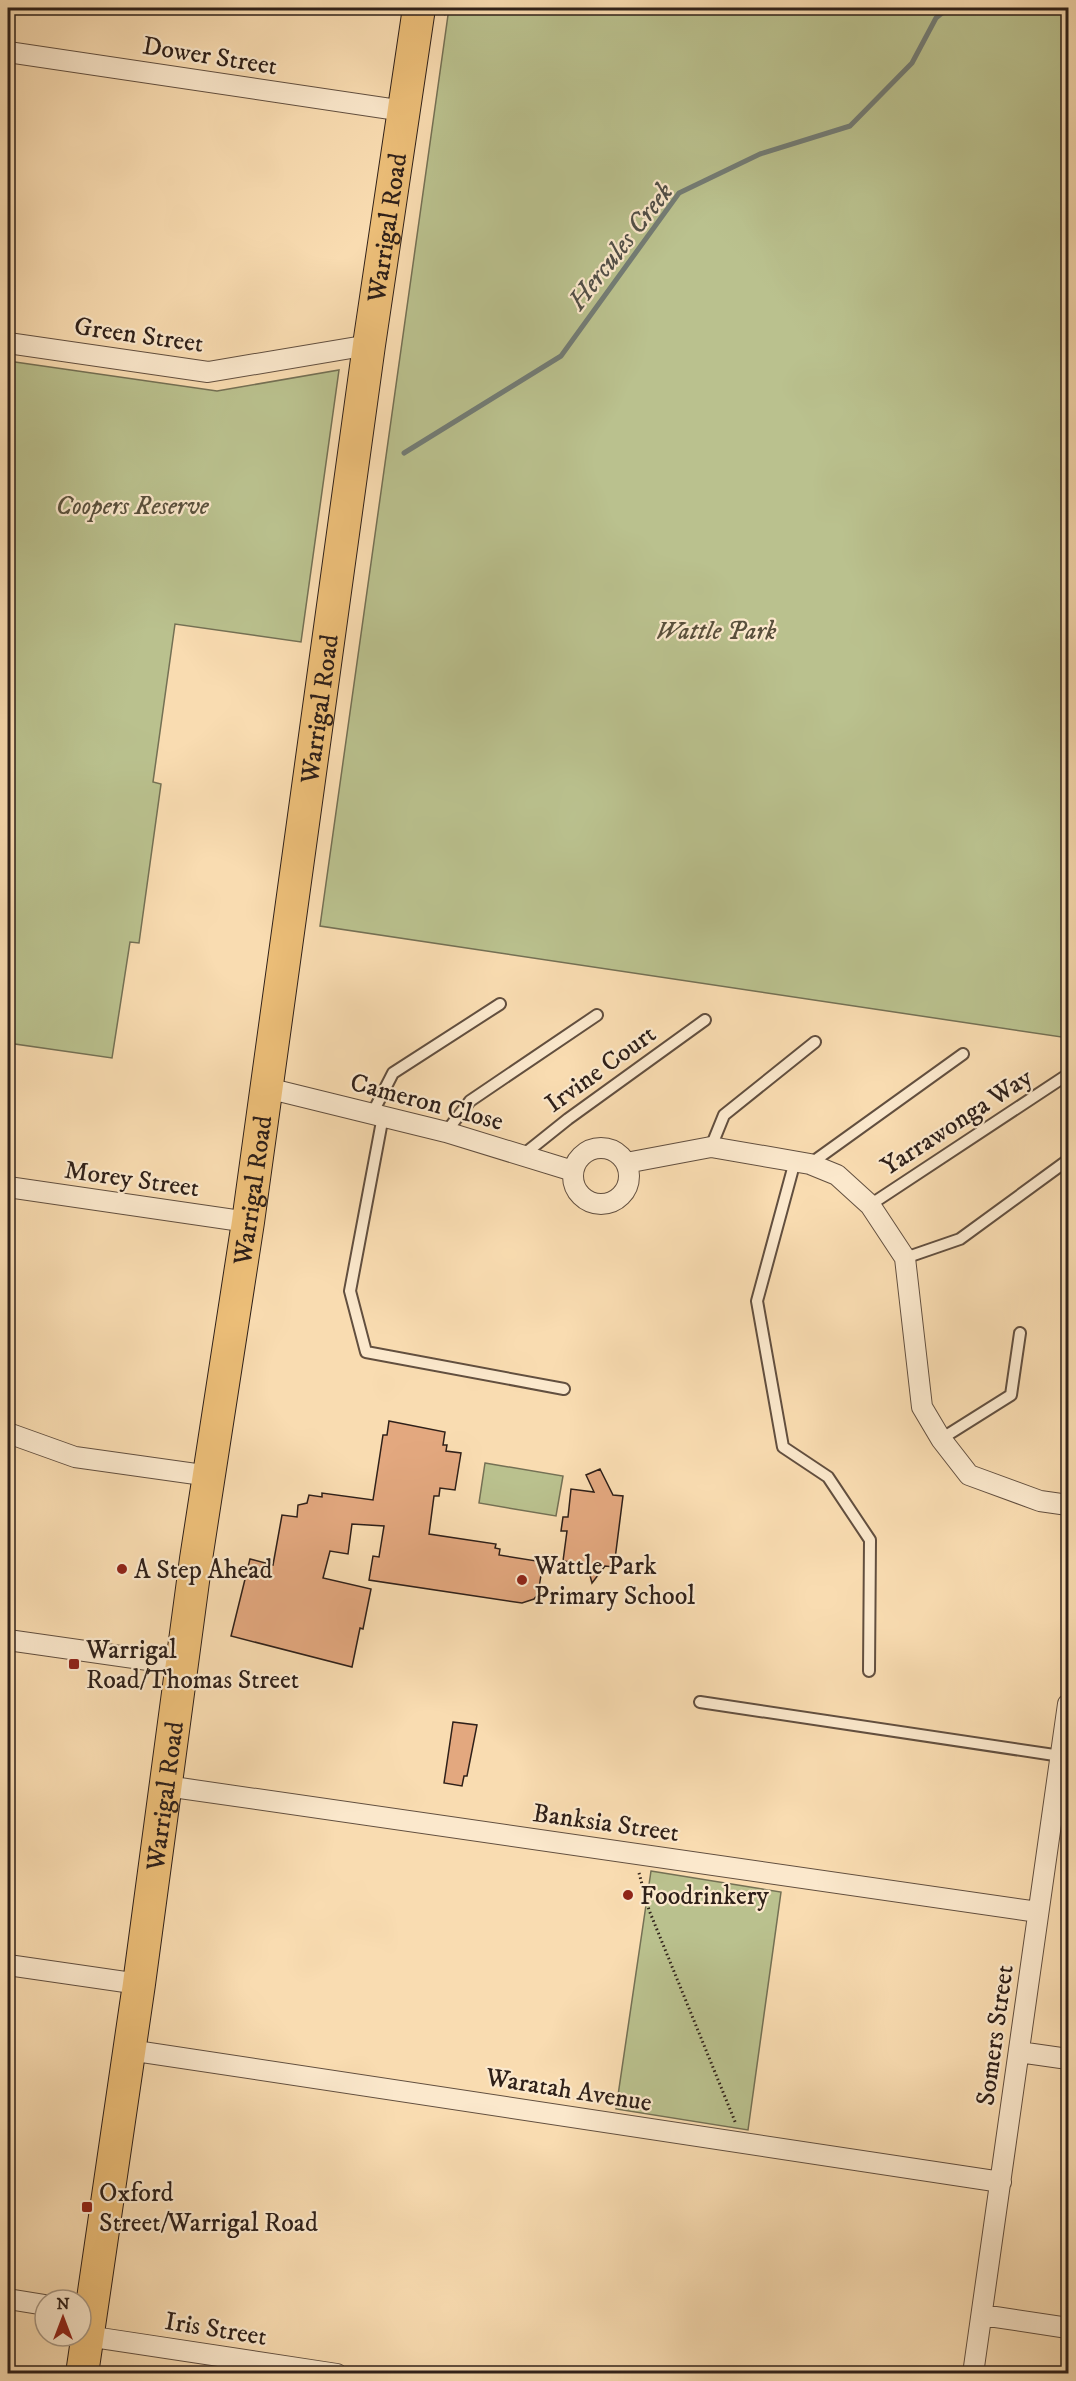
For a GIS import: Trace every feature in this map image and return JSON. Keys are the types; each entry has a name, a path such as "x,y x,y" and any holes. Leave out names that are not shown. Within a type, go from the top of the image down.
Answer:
{"main road":[{"name":"Warrigal Road","path":"91,2288 139,1984 196,1559 248,1222 369,345 419,8"},
{"name":"Warrigal Road","path":"82,2373 84,2348"}],"street":[{"name":"Dower Street","path":"8,52 404,111"},
{"name":"Green Street","path":"8,343 208,372 369,345"},
{"name":"Cameron Close","path":"267,1088 446,1132 573,1171"},
{"path":"626,1164 711,1147 802,1163 837,1175 870,1205 905,1258 922,1407 941,1439 969,1475 1041,1501 1068,1505"},
{"path":"597,1148 614,1152 626,1164 627,1187 622,1194 609,1203 588,1202 581,1196 573,1180 573,1171 581,1156 597,1148"},
{"name":"Morey Street","path":"8,1187 248,1222"},
{"path":"8,1433 75,1457 210,1476"},
{"path":"8,1640 183,1665"},
{"name":"Somers Street","path":"973,2373 1068,1704"},
{"name":"Banksia Street","path":"166,1786 1038,1912"},
{"path":"8,1965 139,1984"},
{"name":"Waratah Avenue","path":"129,2050 1001,2182"},
{"path":"1019,2052 1068,2059"},
{"path":"8,2299 33,2303"},
{"path":"982,2315 1068,2328"},
{"name":"Iris Street","path":"93,2321 337,2373"}],"lane":[{"path":"500,1004 393,1073 378,1115 350,1291 366,1352 564,1389"},
{"path":"446,1132 470,1101 597,1015"},
{"name":"Irvine Court","path":"523,1155 568,1119 705,1020"},
{"path":"711,1147 724,1115 815,1042"},
{"path":"868,1671 870,1540 828,1477 783,1447 757,1301 802,1163 963,1054"},
{"name":"Yarrawonga Way","path":"870,1205 1067,1075"},
{"path":"905,1258 960,1239 1068,1160"},
{"path":"941,1439 1011,1395 1020,1333"},
{"path":"700,1702 1061,1756"}],"path":[{"path":"633,1854 649,1911 744,2143"}],"green space":[{"name":"Wattle Park","path":"449,8 1068,8 1068,1038 320,926"},
{"name":"Coopers Reserve","path":"8,361 217,391 339,370 301,642 175,624 153,782 161,784 139,943 130,942 112,1058 8,1043"},
{"path":"485,1463 563,1476 556,1516 479,1503"},
{"path":"651,1871 781,1892 748,2130 616,2109"}],"building":[{"path":"389,1421 445,1432 443,1445 447,1445 446,1451 461,1453 455,1490 440,1488 439,1496 434,1496 429,1534 496,1544 495,1548 500,1549 499,1555 543,1562 538,1594 534,1599 522,1603 369,1580 373,1556 379,1557 384,1526 352,1524 348,1554 330,1551 323,1578 371,1589 352,1667 231,1636 250,1559 273,1565 282,1515 297,1517 298,1505 307,1503 309,1495 322,1497 322,1493 373,1500 383,1435 387,1435"},
{"path":"600,1469 613,1495 623,1496 614,1567 605,1566 592,1583 587,1564 563,1561 567,1531 561,1531 563,1517 568,1517 571,1489 594,1492 586,1475"},
{"path":"453,1722 477,1725 467,1776 464,1776 462,1786 444,1783"}],"waterway":[{"name":"Hercules Creek","path":"404,453 561,356 679,193 760,154 850,126 912,63 936,18 948,8"}],"place":[{"name":"A Step Ahead","path":"122,1569"},
{"name":"Wattle Park Primary School","path":"522,1580"},
{"name":"Warrigal Road/Thomas Street","path":"74,1664"},
{"name":"Foodrinkery","path":"628,1895"},
{"name":"Oxford Street/Warrigal Road","path":"87,2207"}]}
